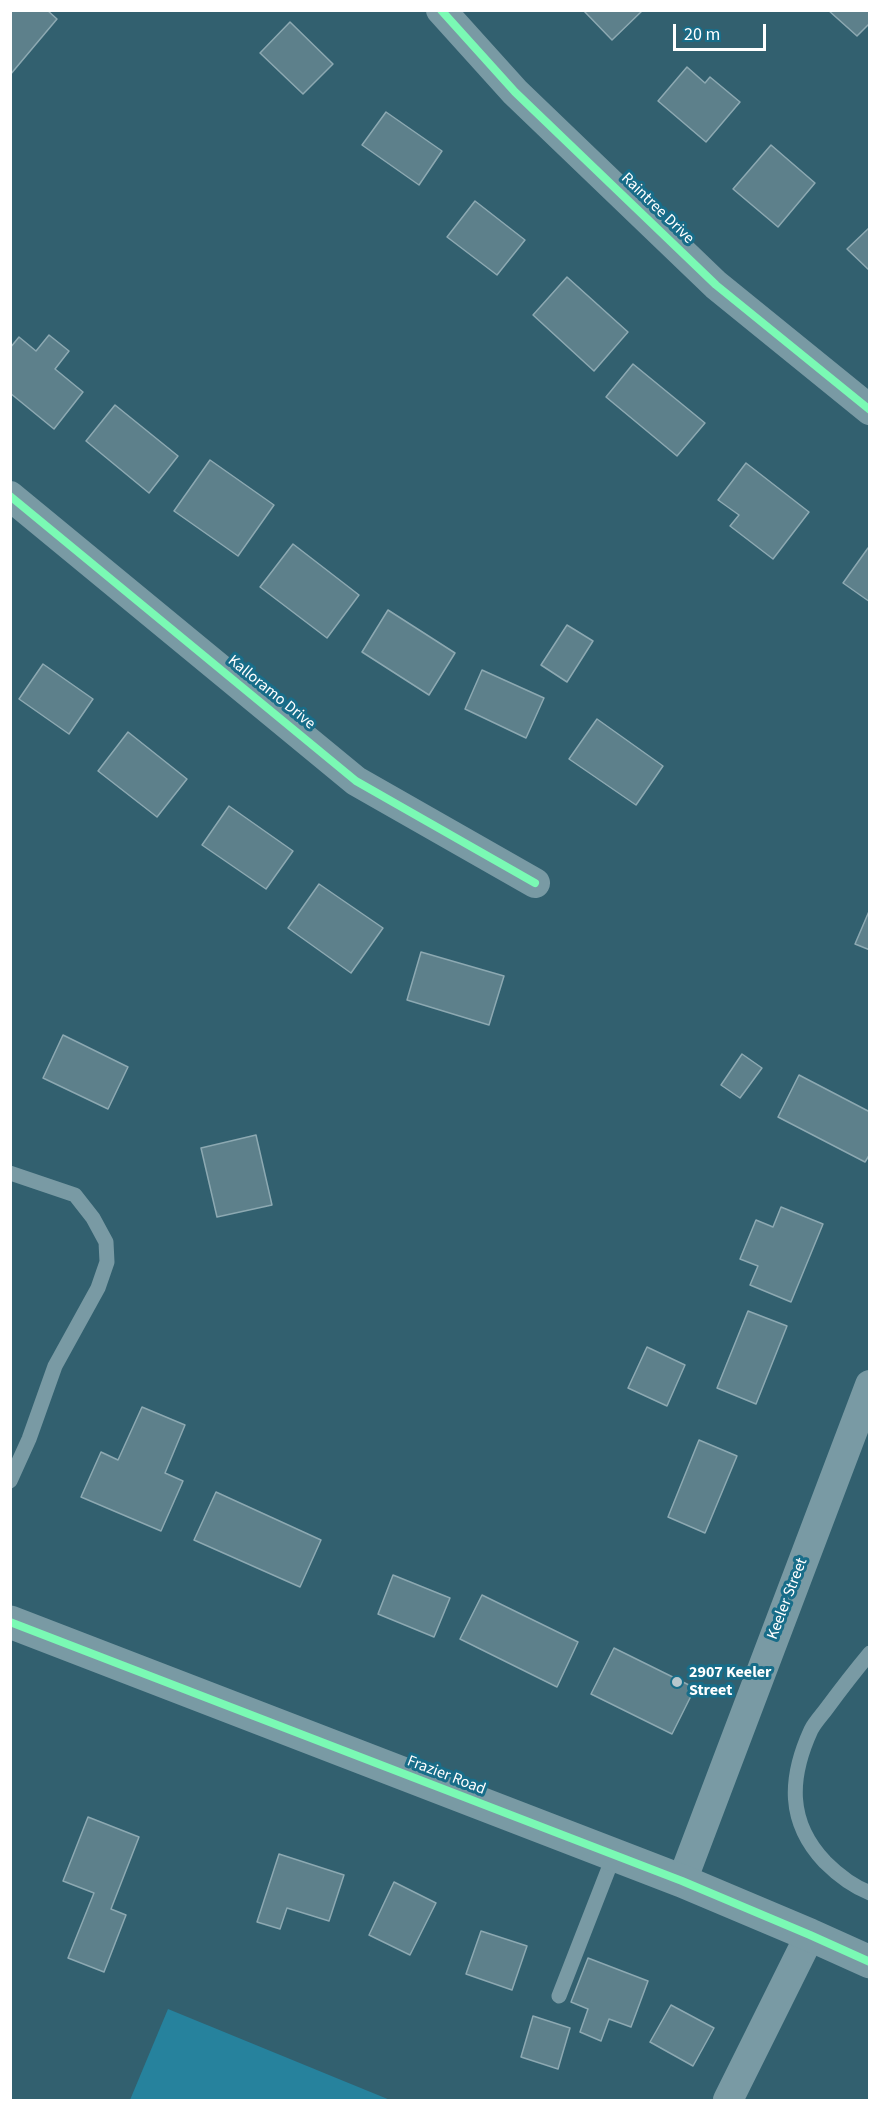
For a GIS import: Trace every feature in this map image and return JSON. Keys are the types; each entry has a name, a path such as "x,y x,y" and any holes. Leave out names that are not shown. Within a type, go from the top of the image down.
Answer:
{"street":[{"name":"Raintree Drive","path":"441,10 515,92 716,285 870,410"},
{"name":"Kalloramo Drive","path":"10,496 356,781 535,883"},
{"name":"Keeler Street","path":"682,1881 861,1431 870,1385"},
{"name":"Frazier Road","path":"10,1622 682,1881 870,1962"},
{"path":"728,2100 810,1935"}],"lane":[{"path":"10,1173 75,1195 93,1218 106,1242 106,1262 98,1288 55,1366 30,1439 10,1481"},
{"path":"870,1653 812,1729 796,1772 795,1792 798,1820 811,1848 836,1874 859,1889 870,1893"},
{"path":"559,1996 585,1943 614,1855"}],"shaded area":[{"path":"168,2009 390,2100 130,2100"}],"building":[{"path":"10,10 47,10 57,19 10,75"},
{"path":"583,10 643,10 612,40"},
{"path":"828,10 870,10 870,23 857,36"},
{"path":"290,22 333,64 303,94 260,53"},
{"path":"687,67 705,83 710,77 740,102 706,142 658,101"},
{"path":"386,112 442,151 419,185 362,145"},
{"path":"771,145 815,183 778,227 733,189"},
{"path":"475,201 525,240 497,275 447,237"},
{"path":"870,227 870,271 847,249"},
{"path":"567,277 628,332 594,371 533,315"},
{"path":"49,335 69,351 55,369 83,392 54,429 10,393 10,348 19,337 36,351"},
{"path":"633,364 705,423 677,456 606,397"},
{"path":"115,405 178,456 149,493 86,441"},
{"path":"210,460 274,505 238,556 174,511"},
{"path":"746,463 809,512 773,559 730,526 739,515 718,500"},
{"path":"293,544 359,595 327,638 260,587"},
{"path":"868,548 870,549 870,602 843,583"},
{"path":"388,610 455,653 429,695 362,652"},
{"path":"567,625 593,641 567,682 541,665"},
{"path":"43,664 93,699 69,734 19,699"},
{"path":"482,670 544,698 526,738 465,709"},
{"path":"597,719 663,766 636,805 569,759"},
{"path":"128,732 187,779 157,817 98,771"},
{"path":"229,806 293,851 266,889 202,845"},
{"path":"319,884 383,928 351,973 288,928"},
{"path":"870,909 870,950 855,944"},
{"path":"421,952 504,976 489,1025 407,1000"},
{"path":"63,1035 128,1067 108,1109 43,1078"},
{"path":"742,1054 762,1068 740,1098 721,1085"},
{"path":"799,1075 870,1112 870,1154 865,1162 778,1117"},
{"path":"256,1135 272,1205 217,1217 201,1148"},
{"path":"781,1207 823,1224 791,1302 750,1285 758,1266 740,1259 756,1220 773,1227"},
{"path":"748,1311 787,1326 756,1404 717,1388"},
{"path":"647,1347 685,1365 667,1406 628,1388"},
{"path":"142,1407 185,1425 165,1473 183,1481 161,1531 81,1497 101,1452 118,1460"},
{"path":"699,1440 737,1456 705,1533 668,1517"},
{"path":"216,1492 321,1540 300,1587 194,1540"},
{"path":"393,1575 450,1598 434,1637 378,1614"},
{"path":"482,1595 578,1642 557,1687 460,1639"},
{"path":"614,1648 695,1688 672,1734 591,1694"},
{"path":"88,1817 139,1837 111,1909 126,1915 104,1972 68,1958 94,1893 63,1881"},
{"path":"279,1854 344,1875 329,1921 287,1908 280,1929 257,1922"},
{"path":"394,1882 436,1903 410,1955 369,1935"},
{"path":"481,1931 527,1946 512,1990 466,1974"},
{"path":"588,1958 648,1981 631,2027 609,2019 601,2041 580,2032 588,2009 571,2002"},
{"path":"671,2005 714,2028 693,2066 650,2042"},
{"path":"533,2016 570,2028 558,2069 521,2057"}],"cycle path":[{"path":"441,10 515,92 716,285 870,410"},
{"path":"10,496 356,781 535,883"},
{"path":"10,1622 682,1881 870,1962"}],"place":[{"name":"2907 Keeler Street","path":"677,1682"}]}
